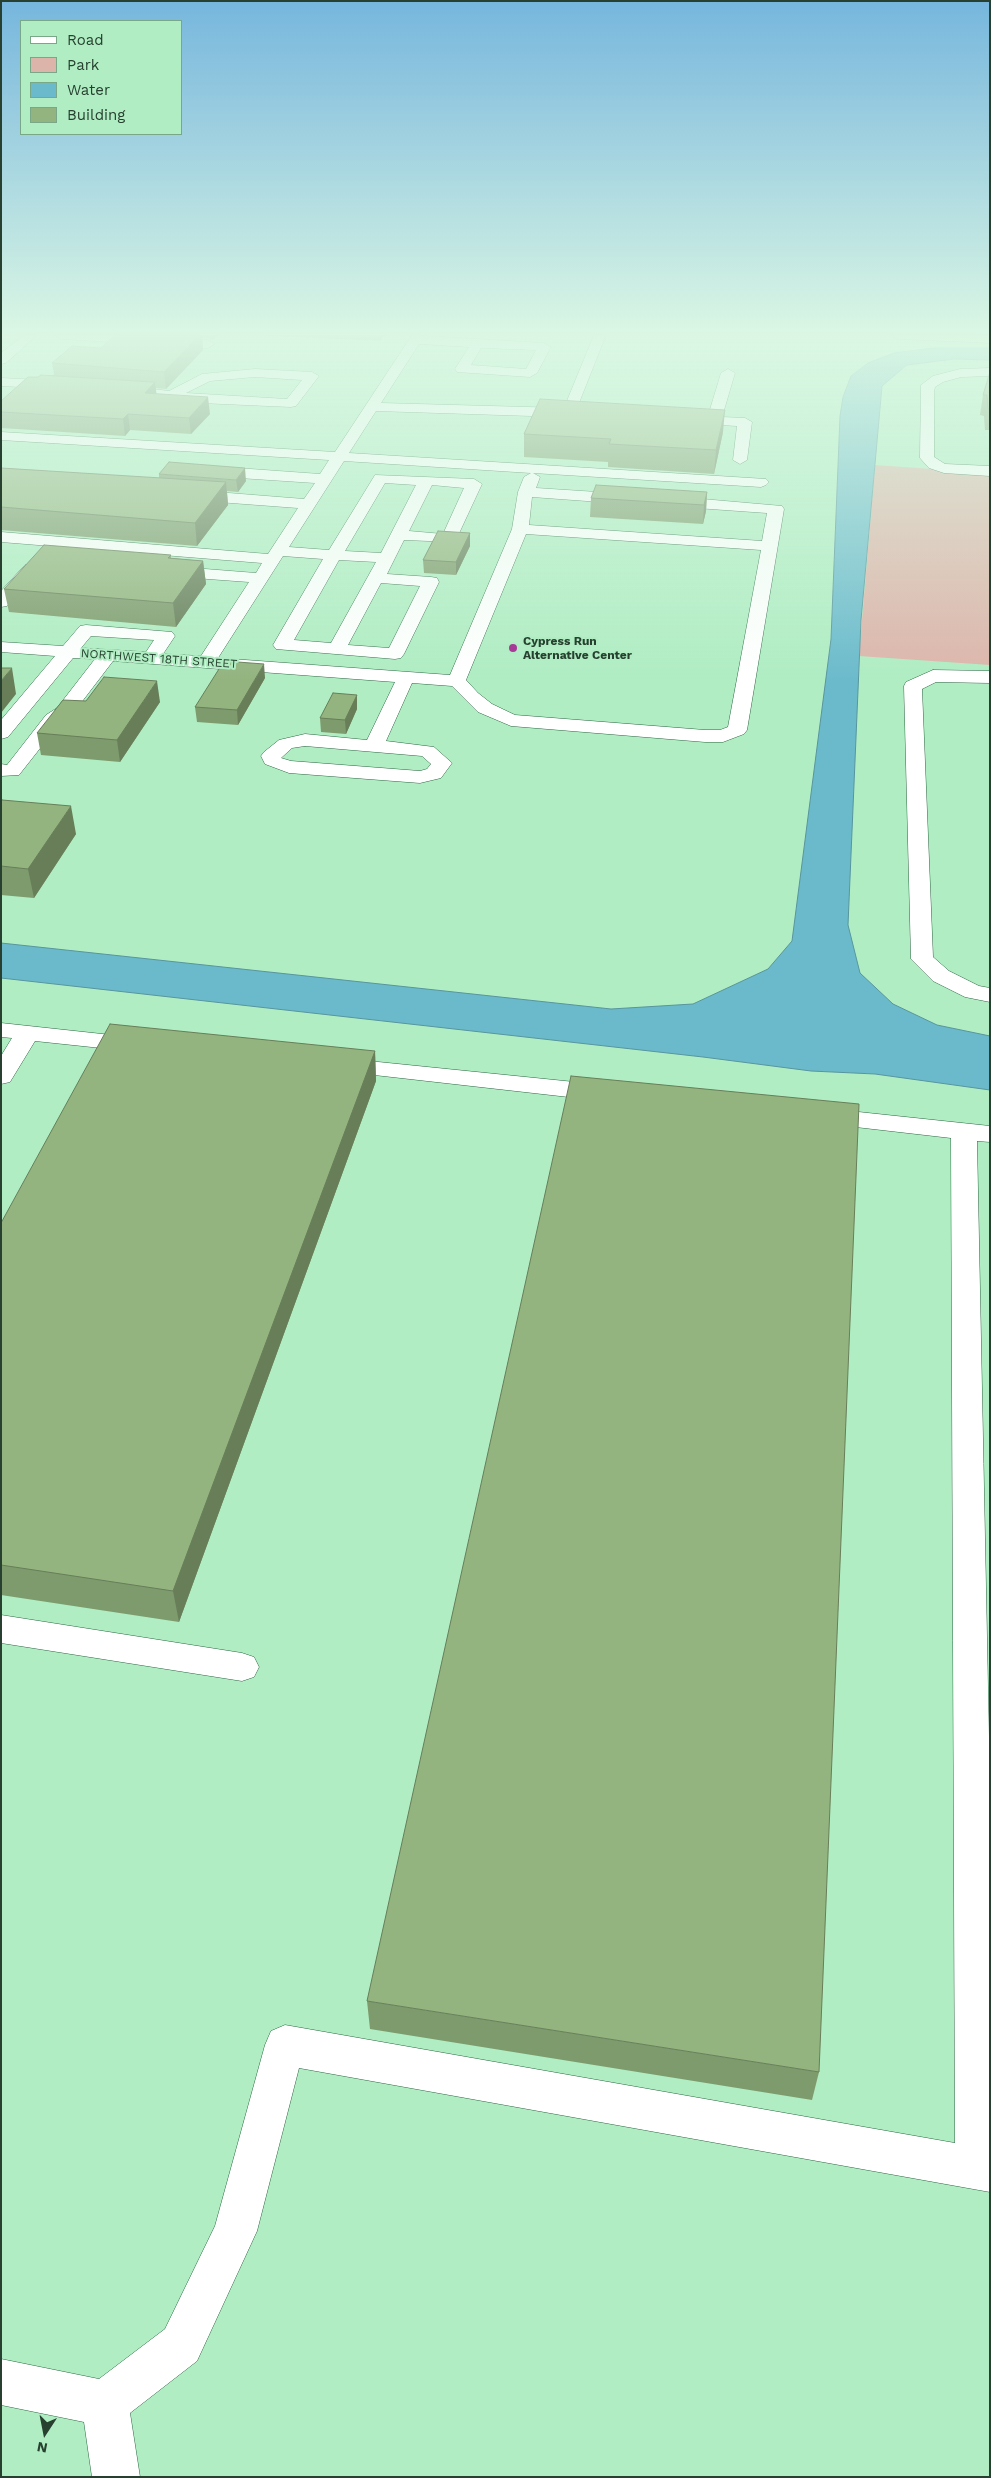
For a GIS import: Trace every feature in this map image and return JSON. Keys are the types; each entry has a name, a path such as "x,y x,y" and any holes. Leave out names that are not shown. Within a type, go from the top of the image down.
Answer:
{"street":[{"path":"231,451 761,482"},
{"path":"206,662 343,451"},
{"path":"740,460 741,451"},
{"path":"927,451 927,458 934,465 944,468 990,471"},
{"path":"526,492 776,509 738,727 731,734 705,736 511,720 485,708 471,697 457,681 520,529 526,492 536,469"},
{"path":"192,470 325,479"},
{"path":"376,578 430,582 395,654 282,645 380,478 474,484 449,539 398,535"},
{"path":"337,649 387,558 426,481"},
{"path":"180,494 309,504"},
{"path":"520,529 769,546"},
{"path":"1,537 276,555 334,555 387,558"},
{"path":"1,602 38,561 48,562"},
{"path":"154,570 260,578"},
{"path":"1,733 86,630 166,636 151,658"},
{"name":"NORTHWEST 18TH STREET","path":"1,647 457,681"},
{"path":"1,770 12,771 53,719 64,712 108,655"},
{"path":"990,677 933,676 913,686 922,959 941,976 973,992 990,995"},
{"path":"374,746 406,677"},
{"path":"305,740 374,746 427,751 442,763 434,774 420,777 289,767 276,763 272,760 271,756 286,744 305,740"},
{"path":"1,1030 166,1048"},
{"path":"1,1078 27,1034"},
{"path":"314,1062 632,1096"},
{"path":"1,2382 105,2403 181,2345 236,2231 285,2045 983,2170 977,1133 798,1114"},
{"path":"1,1629 242,1667"},
{"path":"105,2403 116,2477"}],"green space":[{"path":"875,465 990,473 990,665 859,656"}],"water":[{"path":"839,451 876,451 861,620 848,925 860,973 893,1004 937,1025 990,1036 990,1090 875,1074 811,1071 703,1057 1,978 1,943 611,1009 693,1004 768,969 792,941 831,639"}],"building":[{"path":"169,462 245,468 236,480 159,474"},
{"path":"1,468 226,482 195,523 1,507"},
{"path":"596,485 707,492 704,505 591,498"},
{"path":"438,531 470,533 456,562 423,560"},
{"path":"44,545 171,555 168,558 203,561 173,603 4,589"},
{"path":"224,661 264,664 237,710 195,707"},
{"path":"1,668 12,668 1,681"},
{"path":"104,677 157,681 117,740 37,733 63,700 86,701"},
{"path":"333,693 357,695 345,720 320,718"},
{"path":"2,800 71,806 28,869 1,866"},
{"path":"110,1024 375,1051 173,1591 1,1565 1,1223"},
{"path":"571,1076 859,1104 819,2072 367,2001"}],"place":[{"name":"Cypress Run Alternative Center","path":"513,648"}]}
